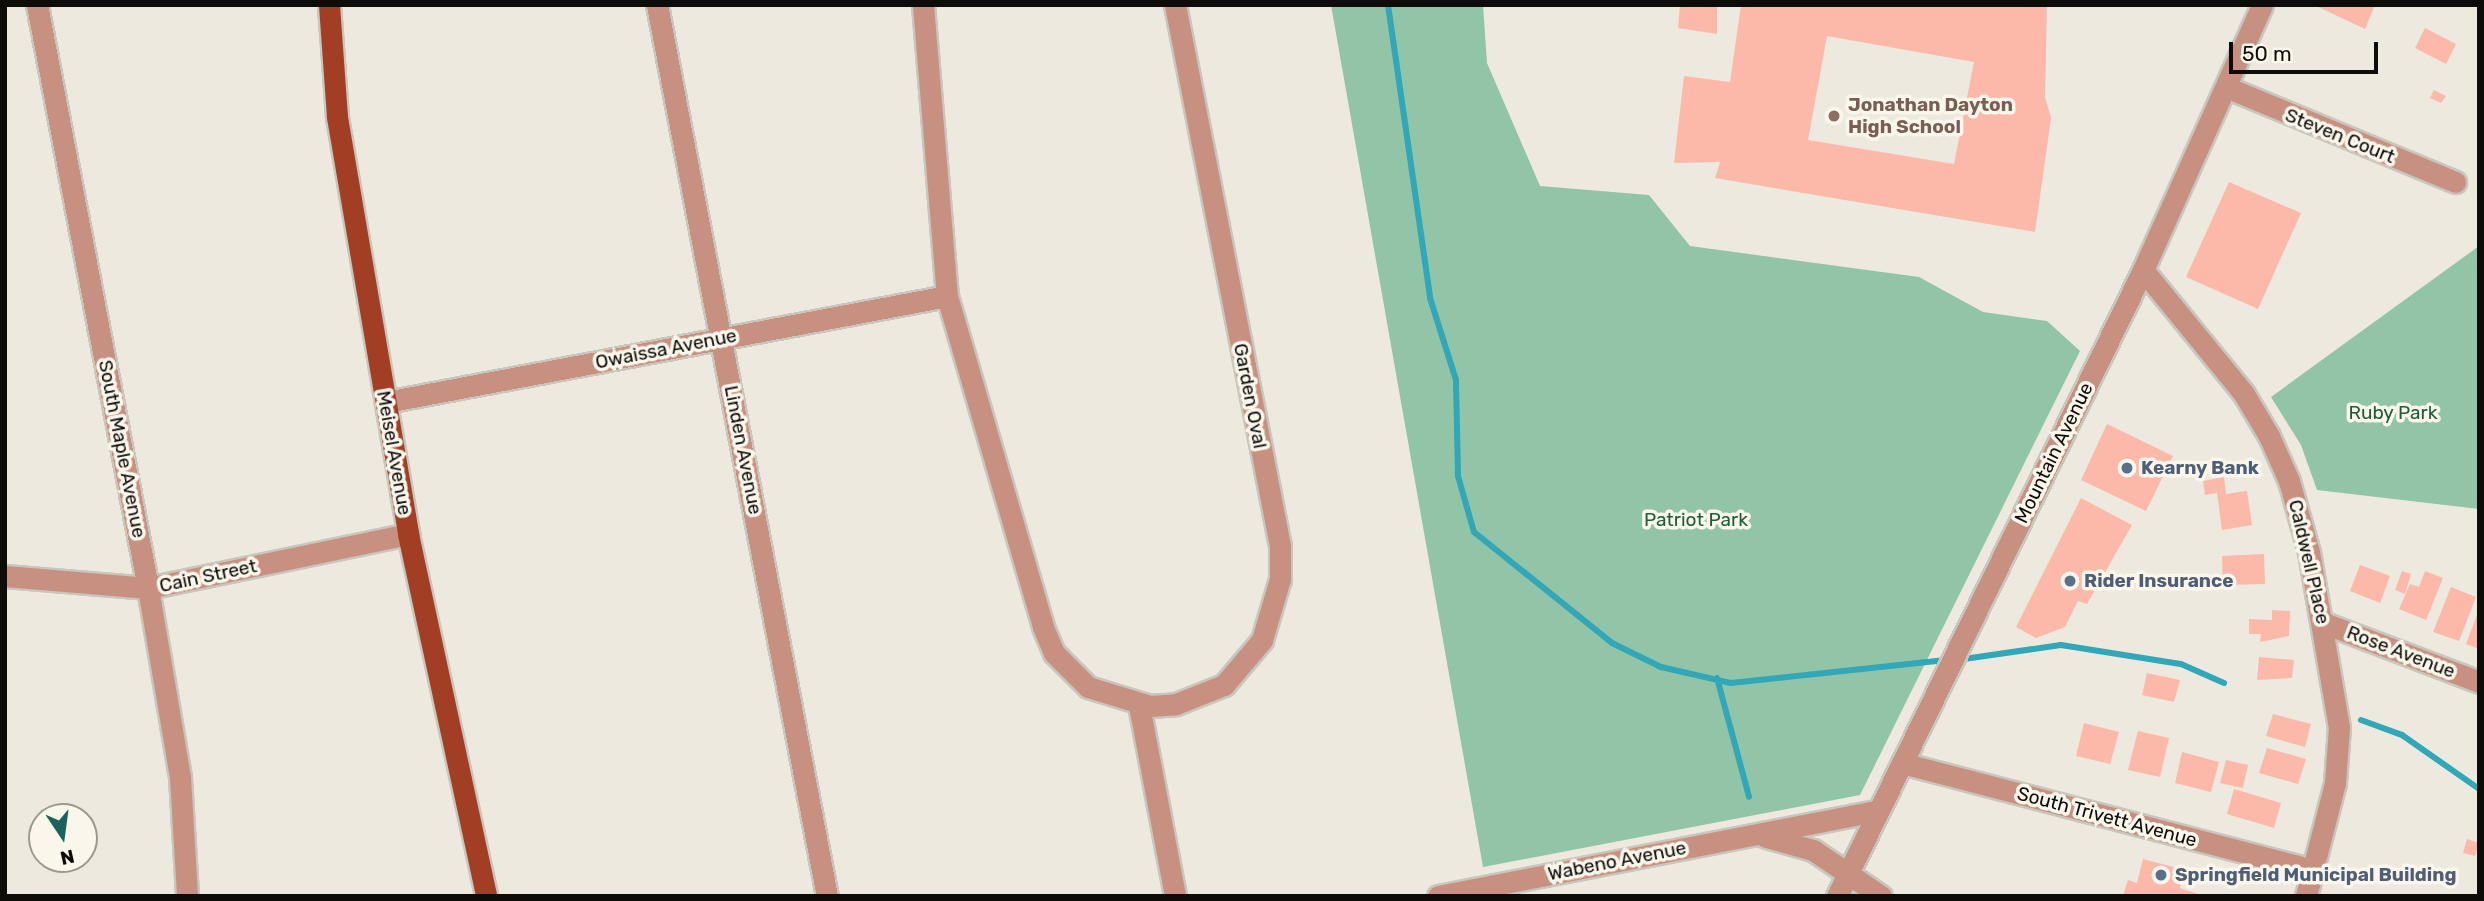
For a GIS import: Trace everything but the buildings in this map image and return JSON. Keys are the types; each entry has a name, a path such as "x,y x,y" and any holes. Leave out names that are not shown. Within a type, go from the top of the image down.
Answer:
{"main road":[{"name":"Meisel Avenue","path":"329,5 337,117 408,534 486,896"}],"street":[{"name":"South Maple Avenue","path":"37,5 148,588 180,777 187,896"},
{"name":"Linden Avenue","path":"657,5 827,896"},
{"name":"Garden Oval","path":"923,5 947,296 1054,653 1088,687 1139,705 1176,704 1224,685 1262,640 1280,579 1280,546 1175,5"},
{"name":"Mountain Avenue","path":"1841,886 2143,270 2262,5"},
{"name":"Steven Court","path":"2226,87 2455,182"},
{"name":"Caldwell Place","path":"2143,270 2244,394 2269,436 2290,481 2324,623 2338,701 2335,783 2307,896"},
{"name":"Owaissa Avenue","path":"386,402 947,296"},
{"name":"Cain Street","path":"5,576 148,588 408,534"},
{"name":"Rose Avenue","path":"2324,623 2479,682"},
{"path":"1139,705 1175,896"},
{"name":"South Trivett Avenue","path":"1902,763 2312,870"},
{"name":"Wabeno Avenue","path":"1438,896 1877,811"},
{"name":"Wabeno Avenue","path":"1754,834 1813,849 1841,886 1881,896"}],"green space":[{"name":"Patriot Park","path":"1331,5 1483,5 1487,63 1540,186 1649,195 1690,246 1919,277 1983,312 2047,321 2080,351 1860,795 1483,867"},
{"name":"Ruby Park","path":"2479,246 2479,509 2317,490 2301,445 2271,397"}],"waterway":[{"path":"1388,5 1430,298 1456,380 1458,476 1474,532 1612,643 1661,667 1731,683 1946,660"},
{"path":"1957,660 2061,645 2181,664 2224,683"},
{"path":"1717,678 1749,797"},
{"path":"2361,720 2402,735 2479,789"}],"place":[{"name":"Jonathan Dayton High School","path":"1834,116"},
{"name":"Kearny Bank","path":"2127,468"},
{"name":"Rider Insurance","path":"2070,581"},
{"name":"Springfield Municipal Building","path":"2161,875"}]}
